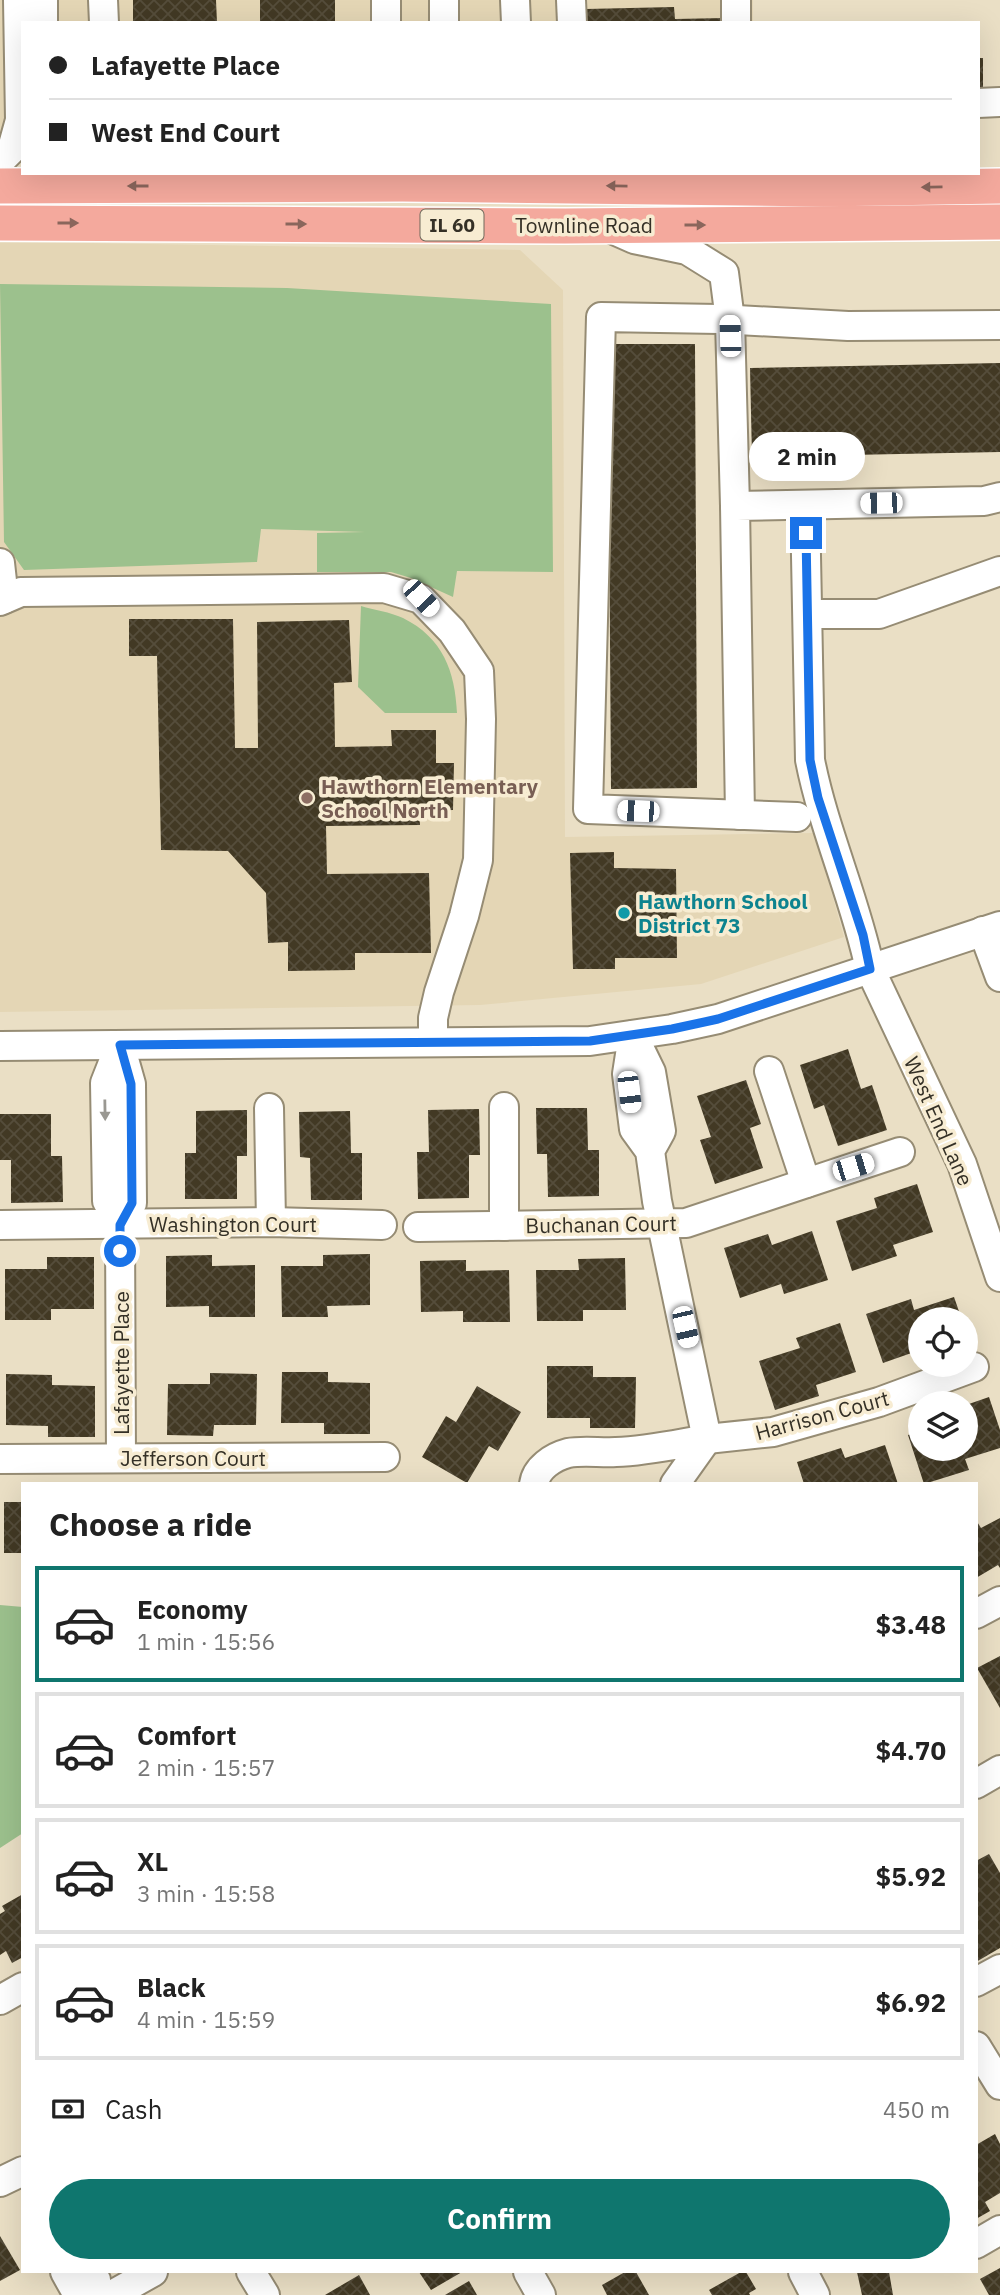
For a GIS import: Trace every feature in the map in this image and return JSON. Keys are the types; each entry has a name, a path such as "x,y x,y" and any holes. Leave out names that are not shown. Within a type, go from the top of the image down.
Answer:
{"main road":[{"name":"Townline Road","path":"0,186 39,180 407,178 981,182"},
{"name":"Townline Road","path":"0,223 606,226 1000,222"}],"street":[{"path":"0,161 12,149 20,120 18,0"},
{"path":"43,0 43,21"},
{"path":"103,0 104,21"},
{"path":"386,0 386,21"},
{"path":"444,0 444,21"},
{"path":"515,0 516,21"},
{"path":"571,0 572,21"},
{"path":"736,0 736,21"},
{"path":"980,103 1000,102"},
{"path":"0,216 13,210 39,180"},
{"path":"606,226 634,239 687,250 724,273 730,320 740,815"},
{"path":"797,817 588,809 601,317 848,326 1000,325"},
{"path":"735,506 984,501 1000,496"},
{"name":"West End Lane","path":"805,505 810,760 818,798 863,935 870,969 962,1164 1000,1277"},
{"path":"0,563 2,600 21,592 384,589 421,598 452,631 479,671 481,719 478,860 464,916 439,992 433,1018 433,1042"},
{"path":"807,614 878,614 1000,571"},
{"path":"0,1046 590,1041 718,1019 992,928 1000,977"},
{"path":"634,1035 651,1072 661,1131 650,1151 662,1223 707,1439 676,1482"},
{"name":"Lafayette Place","path":"120,1045 131,1084 132,1203 120,1225 121,1458"},
{"path":"769,1071 806,1182"},
{"path":"503,1107 504,1226"},
{"path":"269,1108 271,1222"},
{"name":"Buchanan Court","path":"418,1227 686,1223 900,1153"},
{"name":"Washington Court","path":"0,1226 271,1222 382,1224"},
{"name":"Harrison Court","path":"534,1482 544,1465 569,1452 618,1452 773,1432 879,1402 947,1377"},
{"name":"Jefferson Court","path":"0,1460 385,1457"},
{"path":"978,1614 1000,1601"},
{"path":"978,1783 1000,1770"},
{"path":"978,1981 1000,1969"},
{"path":"0,2000 21,1988"},
{"path":"978,2049 1000,2085"},
{"path":"978,2243 1000,2230"},
{"path":"66,2273 75,2288 85,2295"},
{"path":"92,2273 96,2280 97,2295"},
{"path":"112,2295 151,2273"},
{"path":"252,2273 265,2295"},
{"path":"529,2273 541,2295"},
{"path":"804,2273 815,2295"}],"shaded area":[{"path":"0,0 753,0 753,21 21,21 21,149 0,149"},
{"path":"0,243 520,250 563,290 565,837 815,833 844,937 701,984 480,1005 0,1012"}],"green space":[{"path":"0,284 287,288 551,304 553,572 457,571 453,597 391,572 317,572 317,533 365,532 261,529 257,562 24,570 4,542"},
{"path":"361,606 403,618 428,635 450,670 457,713 385,713 358,687"},
{"path":"0,1605 21,1607 21,1834 0,1848"}],"building":[{"path":"133,0 216,0 217,21 133,21"},
{"path":"260,0 335,0 335,21 260,21"},
{"path":"674,7 675,19 725,18 725,21 587,21 586,9"},
{"path":"980,58 983,58 983,88 980,88"},
{"path":"608,344 695,344 697,788 611,789"},
{"path":"1000,363 1000,452 752,457 750,368"},
{"path":"129,619 233,619 235,748 258,748 257,622 349,620 352,682 334,683 335,747 392,746 391,730 436,730 436,763 454,763 453,810 419,811 420,825 326,826 327,874 429,873 431,953 355,953 355,970 288,971 288,942 268,943 266,893 228,851 161,850 157,656 129,656"},
{"name":"Hawthorn School District 73","path":"614,852 614,868 676,869 677,958 615,958 615,969 573,969 570,853"},
{"path":"848,1049 861,1089 872,1085 887,1130 838,1146 824,1105 814,1109 800,1065"},
{"path":"746,1080 761,1124 750,1128 763,1168 715,1184 700,1140 711,1137 697,1096"},
{"path":"536,1108 587,1108 588,1150 599,1150 599,1196 548,1197 547,1154 537,1154"},
{"path":"479,1109 480,1155 469,1155 469,1198 418,1199 417,1152 429,1152 428,1110"},
{"path":"247,1110 247,1156 237,1156 237,1199 185,1199 185,1153 196,1153 196,1111"},
{"path":"350,1111 351,1153 362,1153 362,1200 311,1200 310,1158 300,1157 299,1112"},
{"path":"0,1114 51,1114 51,1156 62,1156 63,1202 11,1203 11,1160 0,1160"},
{"path":"917,1184 933,1232 893,1245 897,1256 852,1271 836,1221 877,1208 874,1198"},
{"path":"812,1231 828,1280 784,1294 781,1284 740,1298 724,1248 768,1234 772,1245"},
{"path":"370,1254 370,1305 327,1306 328,1317 282,1317 281,1266 323,1266 323,1255"},
{"path":"212,1255 212,1266 255,1265 255,1317 209,1317 209,1306 166,1307 166,1256"},
{"path":"47,1257 94,1257 94,1309 51,1309 51,1320 5,1320 5,1269 47,1269"},
{"path":"625,1258 626,1310 583,1310 583,1321 537,1321 536,1270 579,1270 578,1259"},
{"path":"466,1260 466,1271 509,1270 510,1322 463,1322 463,1311 421,1312 420,1261"},
{"path":"954,1297 957,1307 923,1307"},
{"path":"911,1299 913,1307 908,1307 908,1354 883,1363 866,1314"},
{"path":"840,1323 856,1372 816,1385 819,1396 775,1410 759,1361 800,1348 796,1338"},
{"path":"547,1366 593,1366 593,1377 636,1377 635,1428 590,1428 590,1418 547,1418"},
{"path":"282,1372 328,1372 328,1382 370,1383 370,1434 324,1434 324,1423 281,1423"},
{"path":"210,1373 257,1374 256,1425 214,1425 213,1436 167,1435 168,1384 210,1384"},
{"path":"6,1374 52,1375 52,1385 95,1386 95,1437 48,1437 48,1426 6,1425"},
{"path":"477,1386 521,1412 498,1451 489,1446 468,1482 422,1457 446,1416 456,1422"},
{"path":"989,1397 1000,1430 1000,1448 978,1455 978,1401"},
{"path":"885,1445 897,1482 803,1482 797,1462 841,1448 845,1458"},
{"path":"916,1461 966,1461 969,1470 923,1482"},
{"path":"4,1502 21,1502 21,1553 4,1553"},
{"path":"1000,1518 1000,1568 998,1565 978,1577 978,1523 981,1528"},
{"path":"1000,1656 1000,1708 978,1670"},
{"path":"989,1854 1000,1873 1000,1948 978,1961 978,1860"},
{"path":"21,1895 21,1958 12,1963 6,1951 0,1955 0,1914 5,1911 2,1906"},
{"path":"995,2134 1000,2144 1000,2193 985,2202 990,2211 978,2218 978,2144"},
{"path":"0,2236 20,2270 0,2281"},
{"path":"1000,2268 1000,2295 989,2295 980,2279"},
{"path":"420,2273 460,2273 431,2290"},
{"path":"623,2273 637,2273 649,2295 607,2295 602,2285"},
{"path":"739,2273 747,2273 756,2289 749,2293 750,2295 712,2295 709,2290"},
{"path":"857,2273 889,2273 893,2295 862,2295"},
{"path":"359,2275 370,2295 325,2295"},
{"path":"469,2281 477,2295 445,2295"}],"place":[{"name":"Hawthorn Elementary School North","path":"307,798"},
{"name":"Hawthorn School District 73","path":"624,913"}],"route":[{"path":"120,1251 120,1225 132,1203 131,1084 120,1045 590,1041 718,1019 870,969 863,935 818,798 810,760 806,533"}]}
